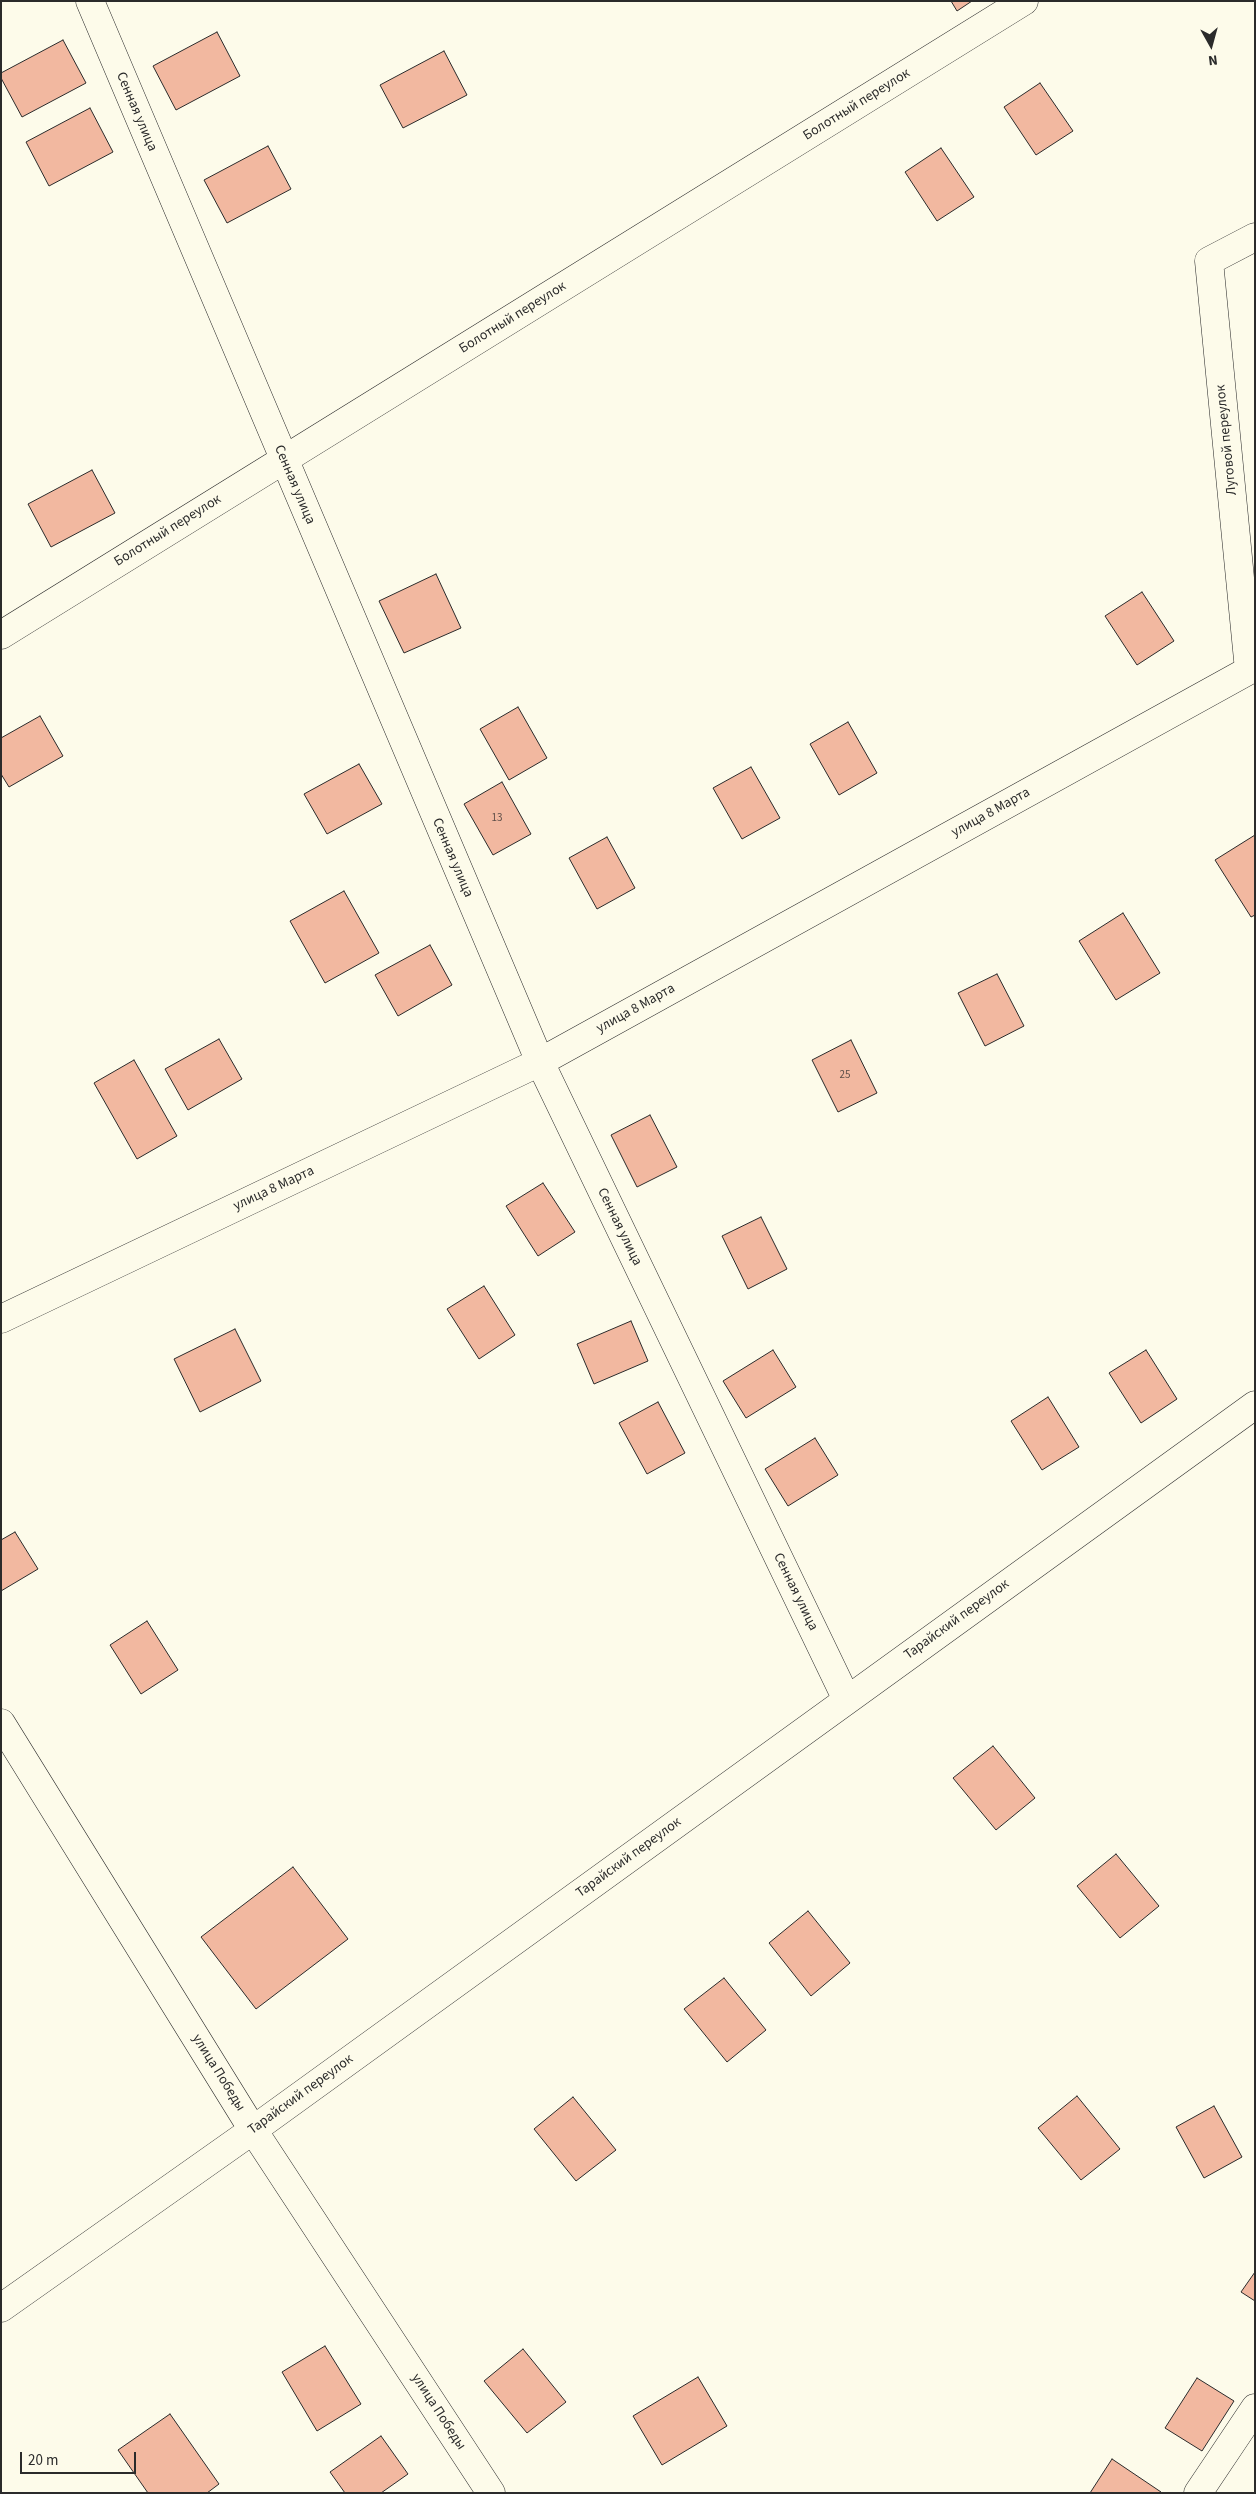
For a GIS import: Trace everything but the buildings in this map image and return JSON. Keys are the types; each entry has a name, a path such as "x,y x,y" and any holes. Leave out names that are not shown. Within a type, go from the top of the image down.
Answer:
{"street":[{"name":"Сенная улица","path":"90,1 283,460 540,1062 847,1700"},
{"name":"Болотный переулок","path":"1,635 1024,1"},
{"name":"Луговой переулок","path":"1252,668 1209,262 1255,238"},
{"name":"улица 8 Марта","path":"1,1319 540,1062 1252,668"},
{"name":"Тарайский переулок","path":"1,2308 253,2130 1255,1405"},
{"name":"улица Победы","path":"1,1723 253,2130 491,2493"},
{"path":"1198,2493 1255,2408"}]}
